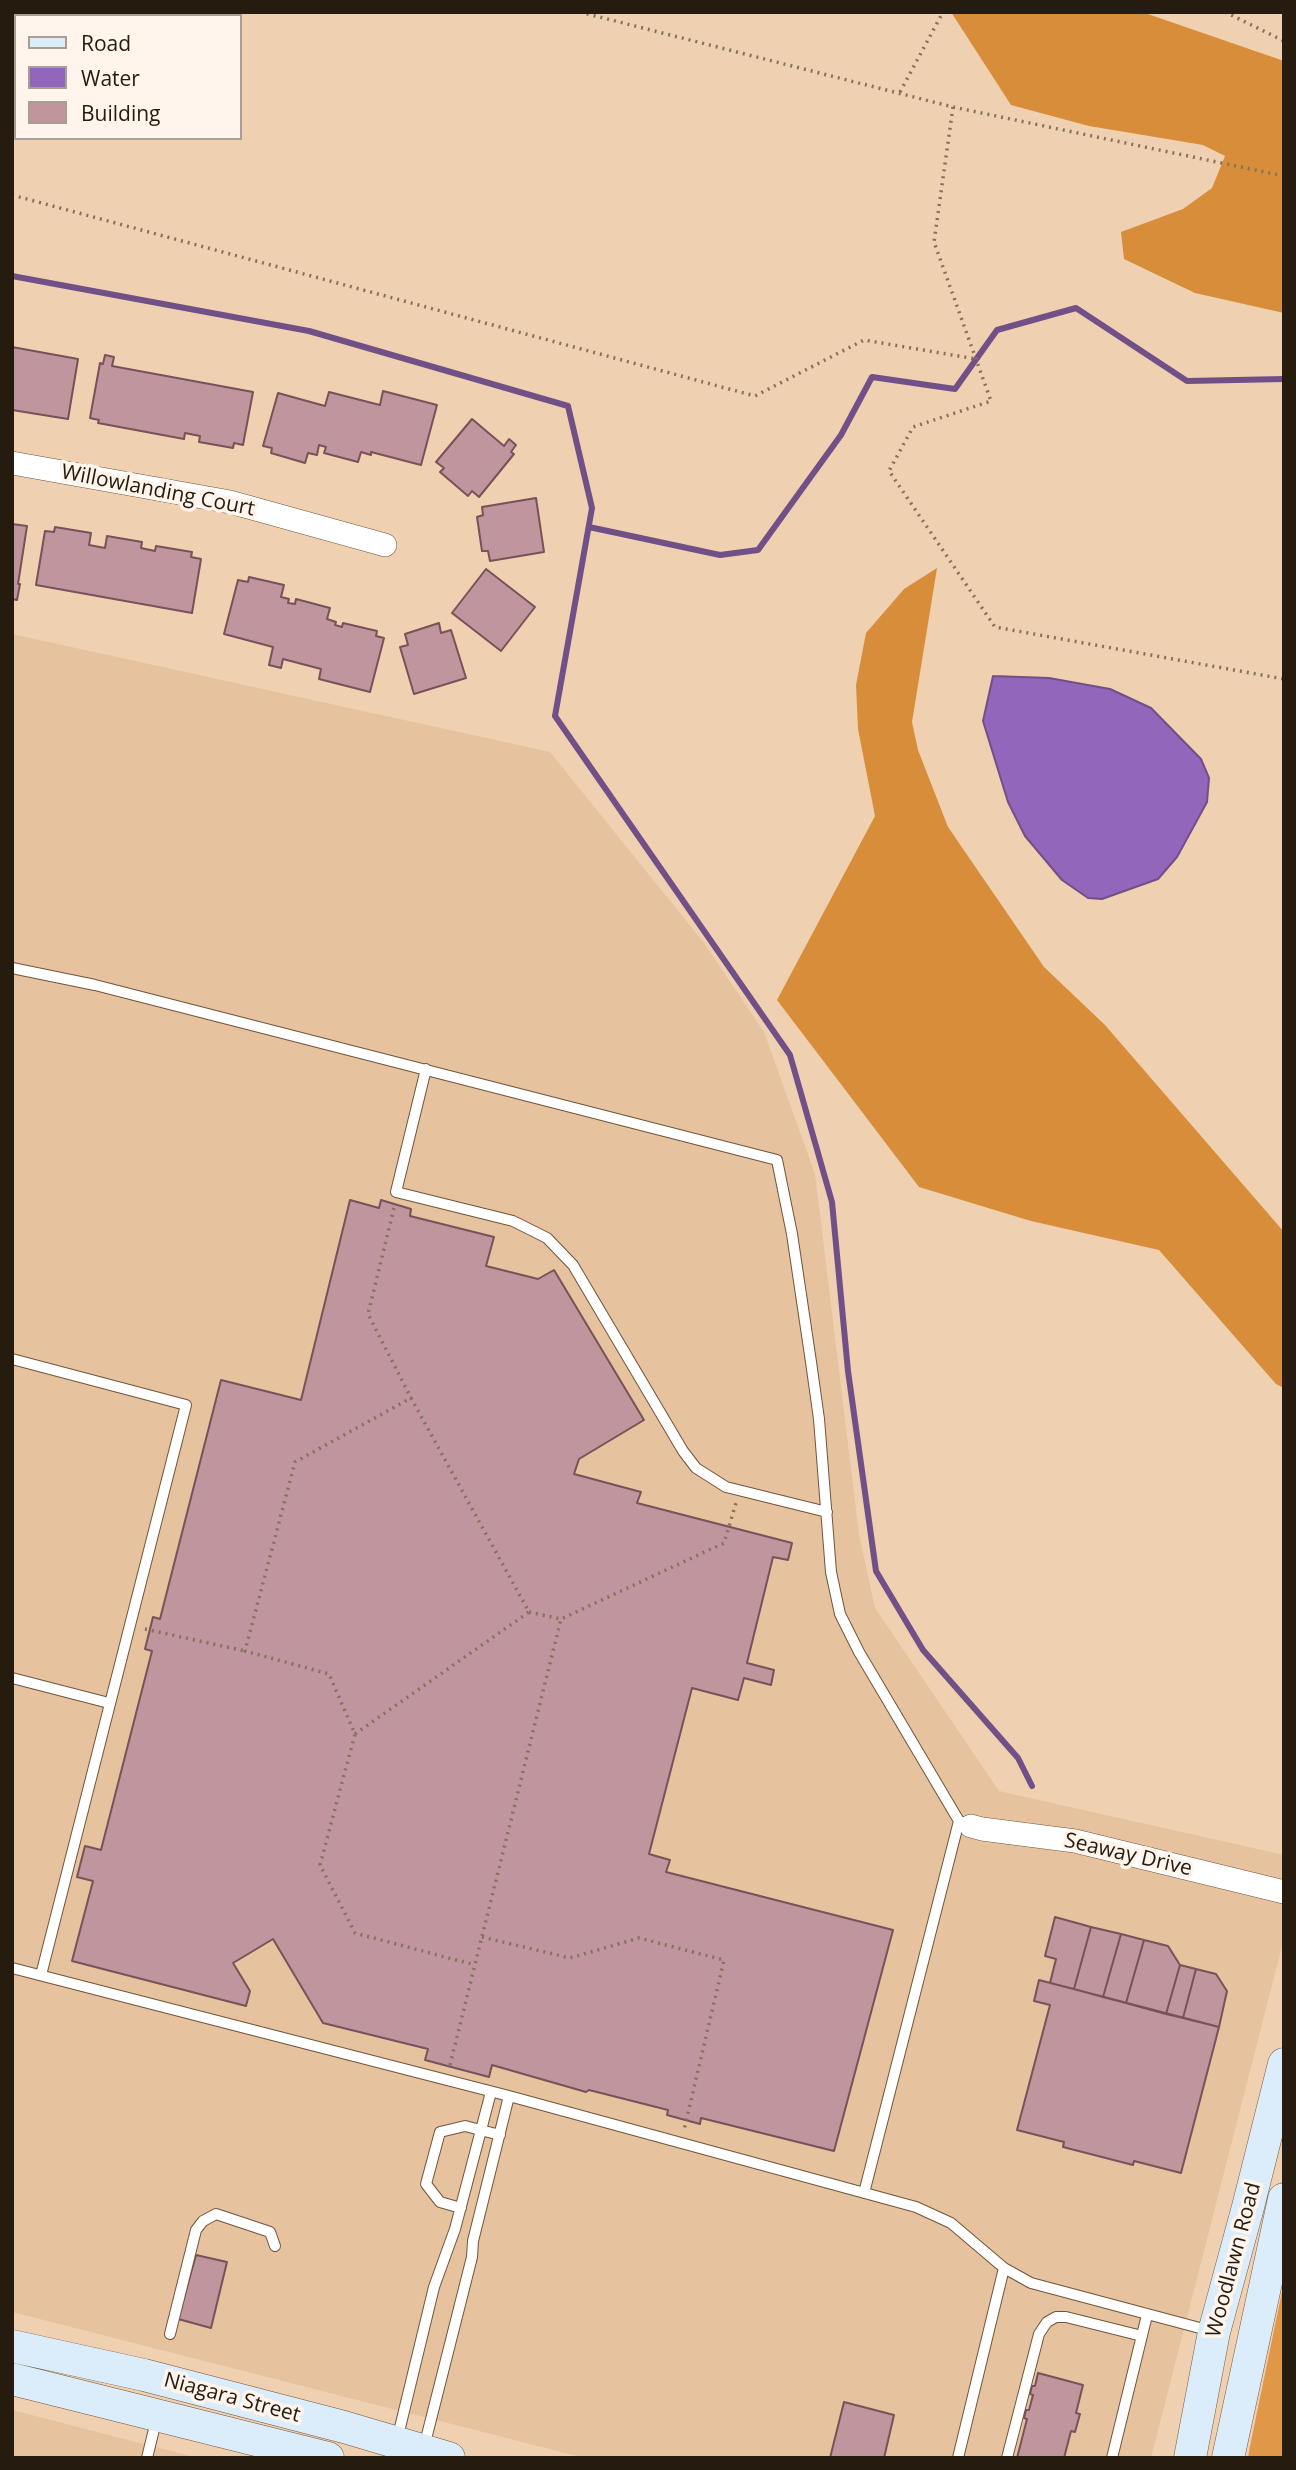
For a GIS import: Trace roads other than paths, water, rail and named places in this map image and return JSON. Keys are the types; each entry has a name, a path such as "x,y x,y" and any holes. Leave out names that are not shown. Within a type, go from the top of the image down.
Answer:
{"main road":[{"name":"Woodlawn Road","path":"1190,2458 1214,2332 1284,2064"},
{"name":"Woodlawn Road","path":"1228,2458 1284,2199"},
{"name":"Niagara Street","path":"12,2346 144,2375 417,2453"},
{"name":"Niagara Street","path":"12,2379 328,2458"},
{"path":"1183,2458 1201,2405"}],"street":[{"name":"Willowlanding Court","path":"12,463 230,502 385,545"},
{"name":"Seaway Drive","path":"965,1824 982,1829 1075,1841 1284,1892"}],"lane":[{"path":"12,968 95,985 777,1160 792,1234 819,1419 831,1572 841,1614 859,1652 965,1824 864,2193"},
{"path":"426,1069 396,1192 513,1221 531,1228 554,1244 573,1265 687,1457 702,1472 713,1480 740,1491 827,1513"},
{"path":"12,1359 186,1405 41,1975"},
{"path":"12,1678 109,1703"},
{"path":"12,1968 509,2096 916,2207 951,2223 1004,2269 1020,2278 1042,2287 1214,2332"},
{"path":"417,2453 434,2287 461,2208 491,2092"},
{"path":"417,2453 472,2257 473,2241 509,2096"},
{"path":"461,2208 440,2202 426,2184 440,2132 465,2126 500,2135"},
{"path":"170,2334 196,2231 203,2221 216,2214 270,2232 275,2246"},
{"path":"958,2458 1004,2269"},
{"path":"1112,2458 1147,2315"},
{"path":"1007,2458 1039,2334 1047,2322 1056,2317 1066,2317 1142,2336"},
{"path":"147,2458 158,2414"}],"water":[{"path":"993,676 1049,678 1110,689 1151,708 1201,759 1209,778 1207,802 1177,857 1158,879 1102,899 1088,898 1062,880 1025,836 1008,802 983,721"}],"waterway":[{"path":"12,276 309,331 568,406 592,508 555,716 790,1055 832,1202 848,1371 876,1571 923,1650 1018,1758 1032,1786"},
{"path":"589,527 720,555 758,550 841,435 872,377 955,389 997,330 1076,308 1187,381 1284,379"}]}
